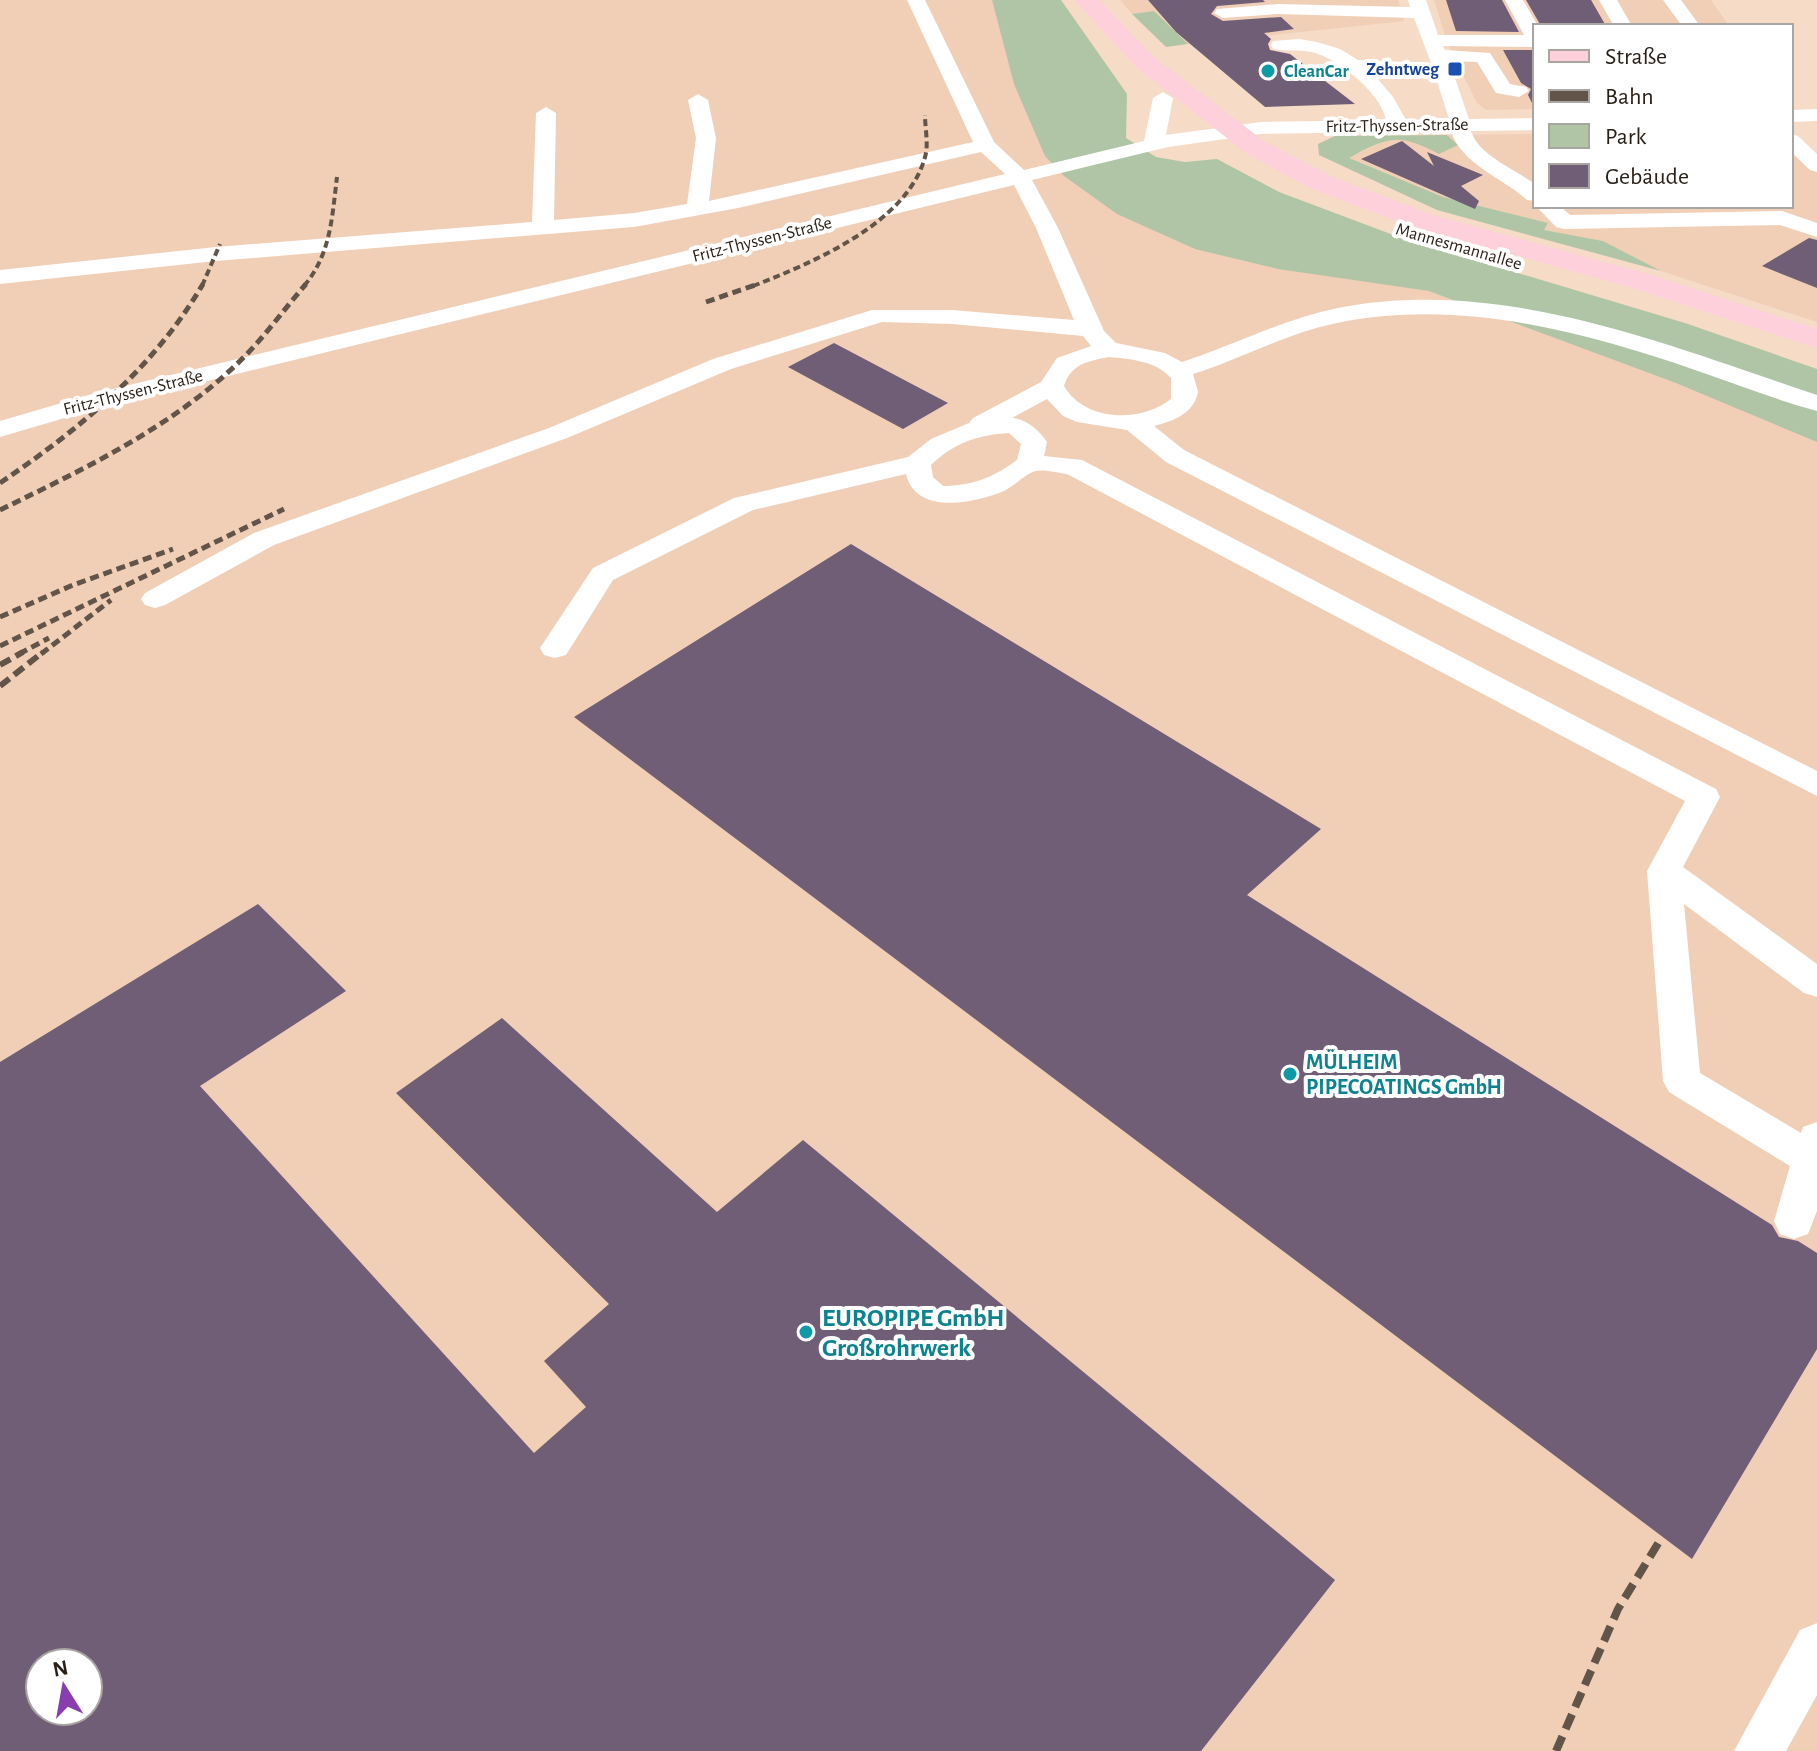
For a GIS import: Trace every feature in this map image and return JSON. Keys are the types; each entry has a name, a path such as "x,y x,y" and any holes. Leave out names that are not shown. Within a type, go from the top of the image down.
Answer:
{"main road":[{"name":"Mannesmannallee","path":"1087,0 1145,62 1261,151 1355,197 1420,220 1655,285 1817,339"},
{"name":"Mannesmannallee","path":"1145,62 1163,98 1203,135 1256,173 1359,217 1624,293 1817,357"}],"street":[{"path":"916,0 985,145 996,151 1031,195 1090,329 1109,350"},
{"path":"1514,0 1533,35"},
{"path":"1608,0 1622,24"},
{"path":"1672,0 1690,24"},
{"path":"1223,13 1419,7 1435,55 1457,103 1461,135 1469,146 1520,180 1533,193"},
{"path":"1358,66 1533,39"},
{"path":"1277,43 1322,46 1358,66 1391,107 1397,117 1395,125"},
{"path":"1435,55 1483,57 1503,89 1519,91"},
{"path":"1145,146 1160,124 1163,98"},
{"path":"697,209 706,138 698,100"},
{"path":"543,228 546,113"},
{"path":"1793,116 1817,115"},
{"name":"Fritz-Thyssen-Straße","path":"0,429 101,399 1145,146 1233,130 1307,126 1533,124"},
{"path":"1293,168 1286,157 1285,143 1307,126"},
{"path":"1793,142 1817,166"},
{"path":"0,277 216,254 634,220 697,209 985,145"},
{"path":"1549,208 1564,222 1782,218 1817,230"},
{"path":"1178,371 1327,317 1395,307 1455,307 1511,314 1579,329 1817,403"},
{"path":"155,599 264,539 558,433 722,364 880,315 952,317 1090,329"},
{"path":"1109,350 1137,352 1164,361 1178,371 1186,385 1185,397 1178,407 1163,416 1134,423 1110,422 1079,414 1063,404 1052,386 1054,373 1066,362 1082,354 1109,350"},
{"path":"555,648 603,574 744,504 917,463 937,444 1052,386"},
{"path":"1134,423 1175,456 1817,785"},
{"path":"974,427 1015,425 1034,442 1030,463"},
{"path":"917,463 920,479 936,494 971,495 1009,479 1030,463 1073,466 1704,797 1664,871 1682,1081 1814,1149 1794,1221"},
{"path":"1664,871 1817,983"},
{"path":"1759,1751 1817,1647"}],"shaded area":[{"path":"0,0 992,0 1045,156 1429,291 1817,392 1817,1751 0,1751"},
{"path":"1120,0 1398,0 1404,21 1188,44 1154,11 1132,14"},
{"path":"1434,0 1711,0 1727,23 1533,24 1533,109 1486,110 1477,103 1448,45"},
{"path":"1533,134 1533,208 1793,208 1793,151 1817,160 1817,322 1661,271 1603,241 1543,230 1548,223 1443,197 1348,158 1389,139 1411,139 1440,153 1458,144 1447,135"}],"green space":[{"path":"992,0 1061,0 1127,94 1126,138 1156,157 1185,162 1217,159 1279,192 1404,239 1685,323 1817,369 1817,442 1676,383 1429,291 1278,269 1195,249 1117,214 1064,176 1045,156 1014,84"},
{"path":"1154,11 1188,44 1166,47 1132,14"},
{"path":"1447,135 1458,145 1439,154 1414,143 1394,140 1374,145 1349,158 1443,197 1548,223 1544,230 1603,241 1661,271 1437,210 1319,155 1318,144 1335,136"}],"building":[{"path":"1148,0 1263,0 1265,2 1217,6 1211,14 1223,21 1281,17 1294,29 1264,33 1271,39 1268,44 1270,50 1290,54 1355,104 1265,107 1176,32"},
{"path":"1446,0 1502,0 1519,32 1456,31"},
{"path":"1526,0 1591,0 1605,24 1540,24"},
{"path":"1503,50 1533,50 1533,105 1528,95 1531,89 1521,83"},
{"path":"1402,141 1434,166 1427,152 1483,175 1461,186 1479,201 1475,209 1361,159"},
{"path":"1809,238 1817,240 1817,288 1762,266"},
{"path":"834,343 948,403 903,429 788,367"},
{"name":"MÜLHEIM PIPECOATINGS GmbH","path":"851,544 1321,829 1247,895 1772,1225 1779,1237 1798,1241 1817,1253 1817,1349 1692,1559 574,717"},
{"name":"EUROPIPE GmbH Großrohrwerk","path":"258,904 346,991 200,1086 534,1453 586,1407 544,1361 609,1304 396,1093 502,1018 717,1212 803,1140 1335,1580 1201,1751 0,1751 0,1062"}],"railway":[{"path":"757,284 803,265 856,237 901,200 917,178 926,153 925,115"},
{"path":"304,286 325,248 337,177"},
{"path":"203,285 220,244"},
{"path":"0,510 130,442 192,402 247,354 306,284"},
{"path":"706,302 757,284"},
{"path":"0,483 59,441 113,395 162,343 203,285"},
{"path":"0,646 284,509"},
{"path":"0,617 73,585 173,549"},
{"path":"41,654 111,600"},
{"path":"19,654 49,638"},
{"path":"0,665 23,652"},
{"path":"0,686 43,652"},
{"path":"1556,1751 1618,1609 1662,1537"}],"place":[{"name":"Zehntweg","path":"1455,69"},
{"name":"CleanCar","path":"1268,71"},
{"name":"MÜLHEIM PIPECOATINGS GmbH","path":"1290,1074"},
{"name":"EUROPIPE GmbH Großrohrwerk","path":"806,1332"}]}
